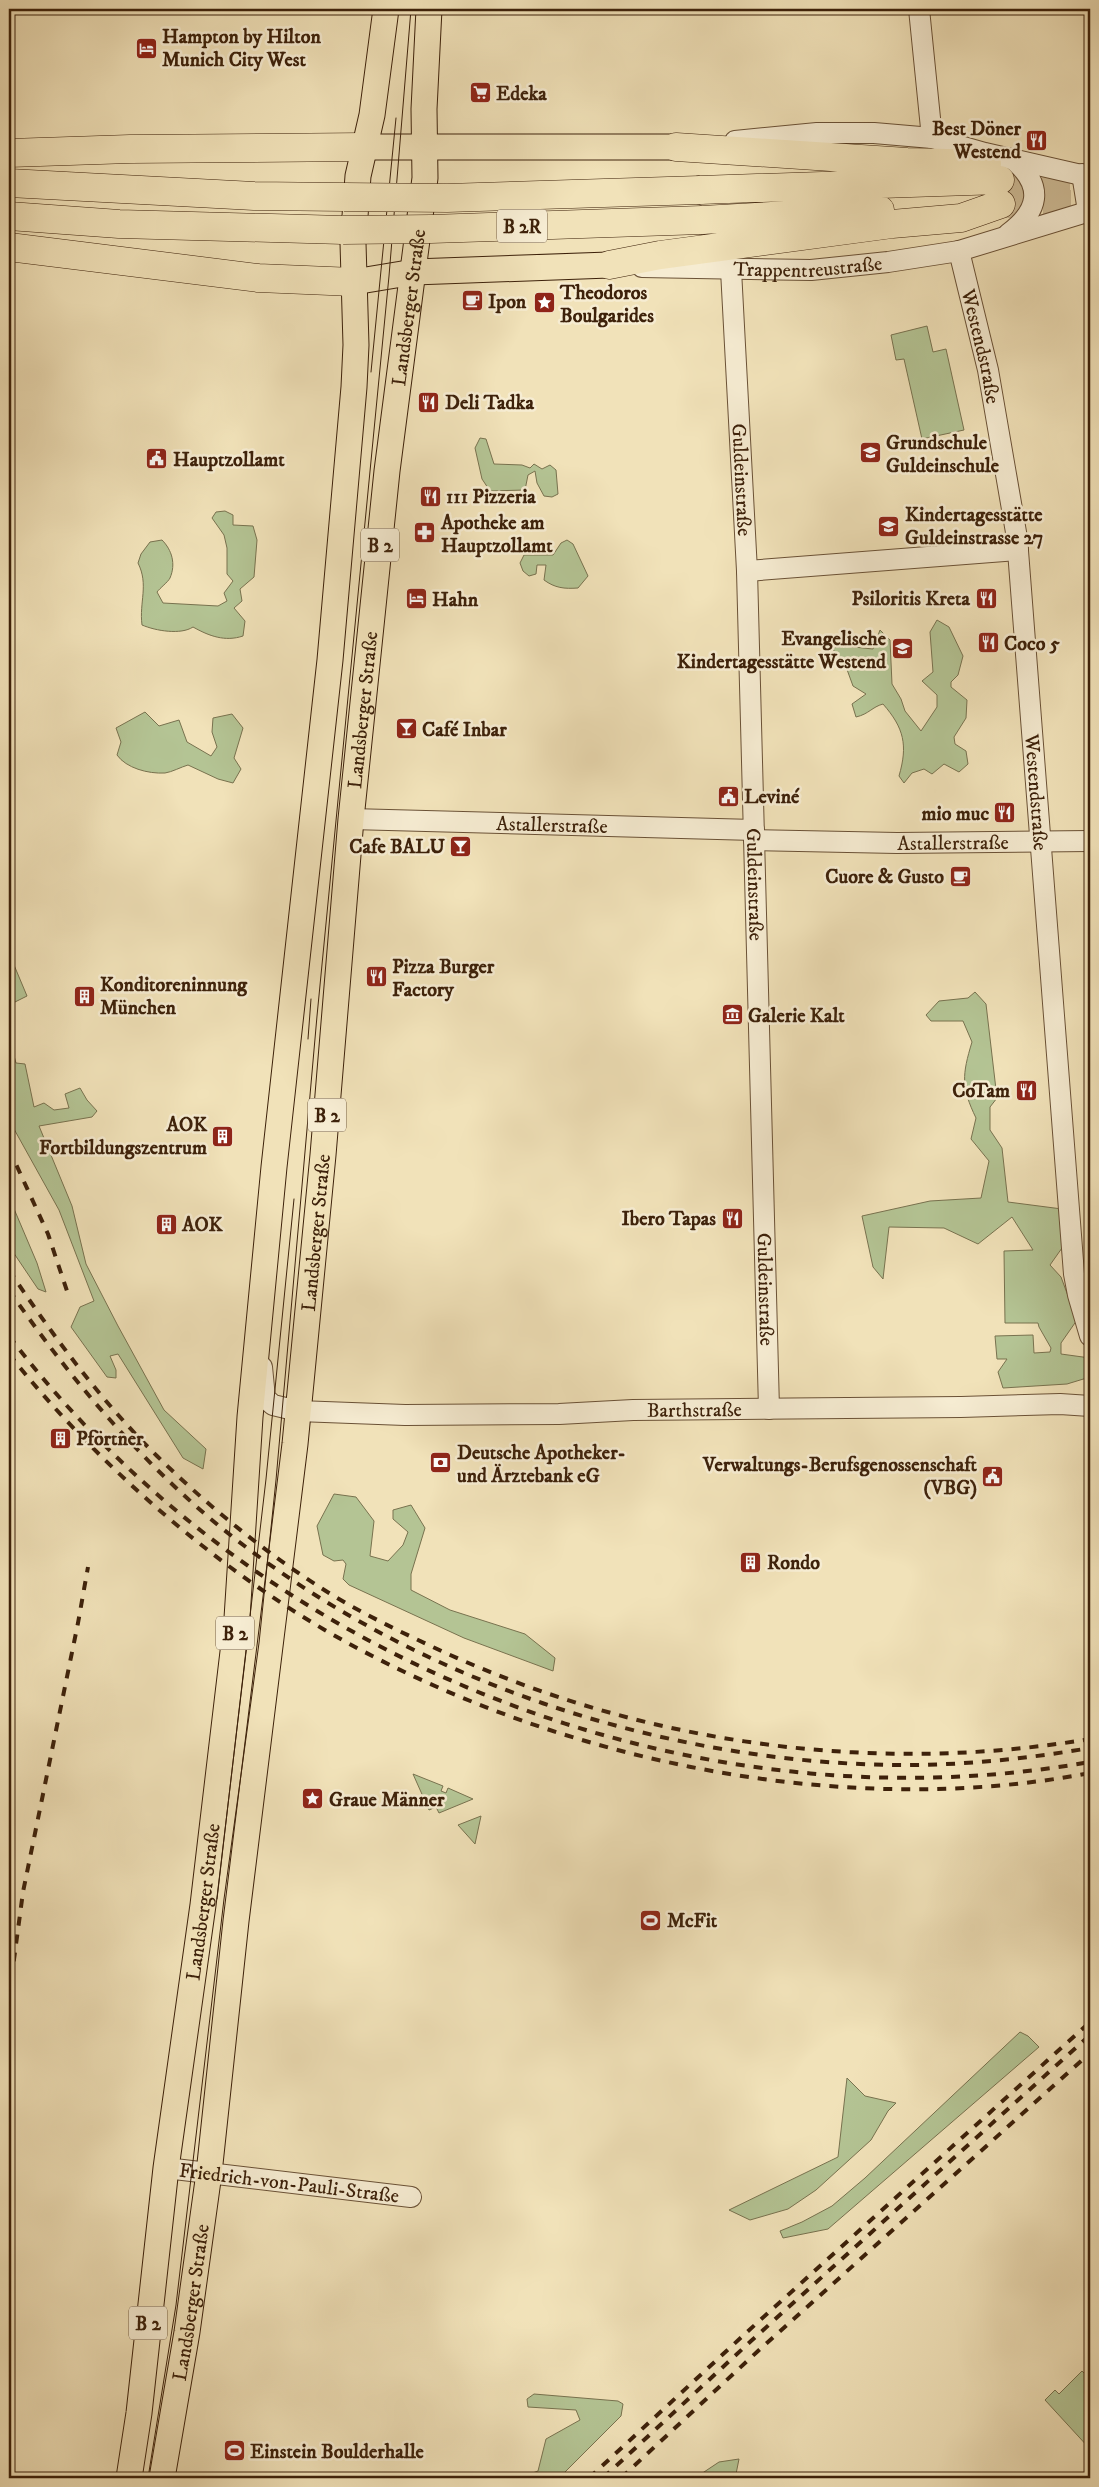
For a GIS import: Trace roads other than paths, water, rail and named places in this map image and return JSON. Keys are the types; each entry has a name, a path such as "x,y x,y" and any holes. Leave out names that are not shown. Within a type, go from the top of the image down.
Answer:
{"highway":[{"path":"9,153 213,148 364,147"},
{"path":"676,147 907,162 1001,177"},
{"path":"609,265 660,256 882,226 961,218 1001,177"},
{"name":"Trappentreustraße","path":"9,183 254,196 446,198 700,190 1001,177"},
{"name":"Trappentreustraße","path":"9,216 147,225 342,230 702,220 1001,177"},
{"path":"9,248 258,278 354,282"}],"main road":[{"name":"Landsberger Straße","path":"128,2478 139,2413 166,2168 203,1905 236,1618 259,1323 274,1167 330,660 354,388 356,345 353,243 358,176 372,115 386,9"},
{"name":"Landsberger Straße","path":"166,2477 209,2173 236,1922 298,1411 324,1146 351,819 387,471 425,178 424,109 429,9"},
{"path":"364,147 676,147"},
{"path":"354,282 414,272 609,265"}],"street":[{"path":"919,9 932,138"},
{"name":"Trappentreustraße","path":"609,265 731,270 811,270 888,262 959,251 1089,211 1086,176 1001,177 932,138 874,133 817,134 676,147"},
{"name":"Trappentreustraße","path":"1001,177 1028,173 1033,181 1034,195 1032,206 1026,217 1005,237"},
{"name":"Westendstraße","path":"959,251 988,370 1018,550 1075,1279 1083,1317 1090,1336"},
{"name":"Guldeinstraße","path":"731,270 747,571 768,1409"},
{"path":"747,571 1018,550"},
{"name":"Astallerstraße","path":"351,819 754,835 897,843 1090,840"},
{"name":"Landsberger Straße","path":"259,1323 266,1398 273,1405 298,1411"},
{"name":"Barthstraße","path":"298,1411 343,1414 424,1415 559,1414 633,1410 961,1408 1060,1404 1090,1406"},
{"name":"Friedrich-von-Pauli-Straße","path":"166,2168 411,2196"}],"tunnel":[{"path":"1000,180 1090,180"},
{"path":"1001,204 1090,204"}],"tram line":[{"path":"148,2478 176,2305 224,1899 259,1643 276,1480 317,1016 389,276 411,9"},
{"path":"371,372 396,118"},
{"path":"308,1039 311,999"},
{"path":"217,1899 266,1479 294,1199"}],"railway":[{"path":"9,1149 48,1234 69,1297"},
{"path":"9,1270 60,1343 116,1413 197,1494 261,1546 329,1593 395,1629 435,1648 512,1681 592,1708 673,1728 756,1743 839,1752 923,1754 1007,1750 1090,1739"},
{"path":"9,1290 53,1351 100,1409 151,1464 206,1515 279,1571 357,1620 440,1662 527,1698 617,1726 708,1746 799,1760 891,1765 966,1763 1090,1748"},
{"path":"9,1336 110,1450 225,1549 353,1632 491,1697 636,1744 786,1771 938,1777 1090,1762"},
{"path":"9,1354 81,1436 122,1476 164,1514 253,1584 346,1642 430,1684 520,1720 612,1749 708,1770 804,1784 901,1789 996,1786 1090,1773"},
{"path":"9,1997 23,1892 88,1567"},
{"path":"589,2478 747,2332 1090,2022"},
{"path":"603,2478 751,2341 1090,2035"},
{"path":"621,2478 758,2351 1090,2053"}],"place":[{"name":"Hampton by Hilton Munich City West","path":"146,48"},
{"name":"Edeka","path":"480,93"},
{"name":"Best Döner Westend","path":"1037,140"},
{"name":"Ipon","path":"472,301"},
{"name":"Theodoros Boulgarides","path":"544,303"},
{"name":"Deli Tadka","path":"429,402"},
{"name":"Grundschule Guldeinschule","path":"870,453"},
{"name":"Hauptzollamt","path":"157,459"},
{"name":"111 Pizzeria","path":"430,496"},
{"name":"Kindertagesstätte Guldeinstrasse 27","path":"889,526"},
{"name":"Apotheke am Hauptzollamt","path":"425,533"},
{"name":"Psiloritis Kreta","path":"986,598"},
{"name":"Hahn","path":"416,599"},
{"name":"Coco 5","path":"988,643"},
{"name":"Evangelische Kindertagesstätte Westend","path":"902,649"},
{"name":"Café Inbar","path":"406,729"},
{"name":"Leviné","path":"728,796"},
{"name":"mio muc","path":"1005,813"},
{"name":"Cafe BALU","path":"461,846"},
{"name":"Cuore & Gusto","path":"960,876"},
{"name":"Pizza Burger Factory","path":"376,977"},
{"name":"Konditoreninnung München","path":"84,996"},
{"name":"Galerie Kalt","path":"732,1015"},
{"name":"CoTam","path":"1026,1090"},
{"name":"AOK Fortbildungszentrum","path":"223,1136"},
{"name":"Ibero Tapas","path":"732,1218"},
{"name":"AOK","path":"166,1224"},
{"name":"Pförtner","path":"60,1438"},
{"name":"Deutsche Apotheker- und Ärztebank eG","path":"441,1463"},
{"name":"Verwaltungs-Berufsgenossenschaft (VBG)","path":"993,1476"},
{"name":"Rondo","path":"751,1562"},
{"name":"Graue Männer","path":"313,1799"},
{"name":"McFit","path":"651,1920"},
{"name":"Einstein Boulderhalle","path":"234,2451"}]}
